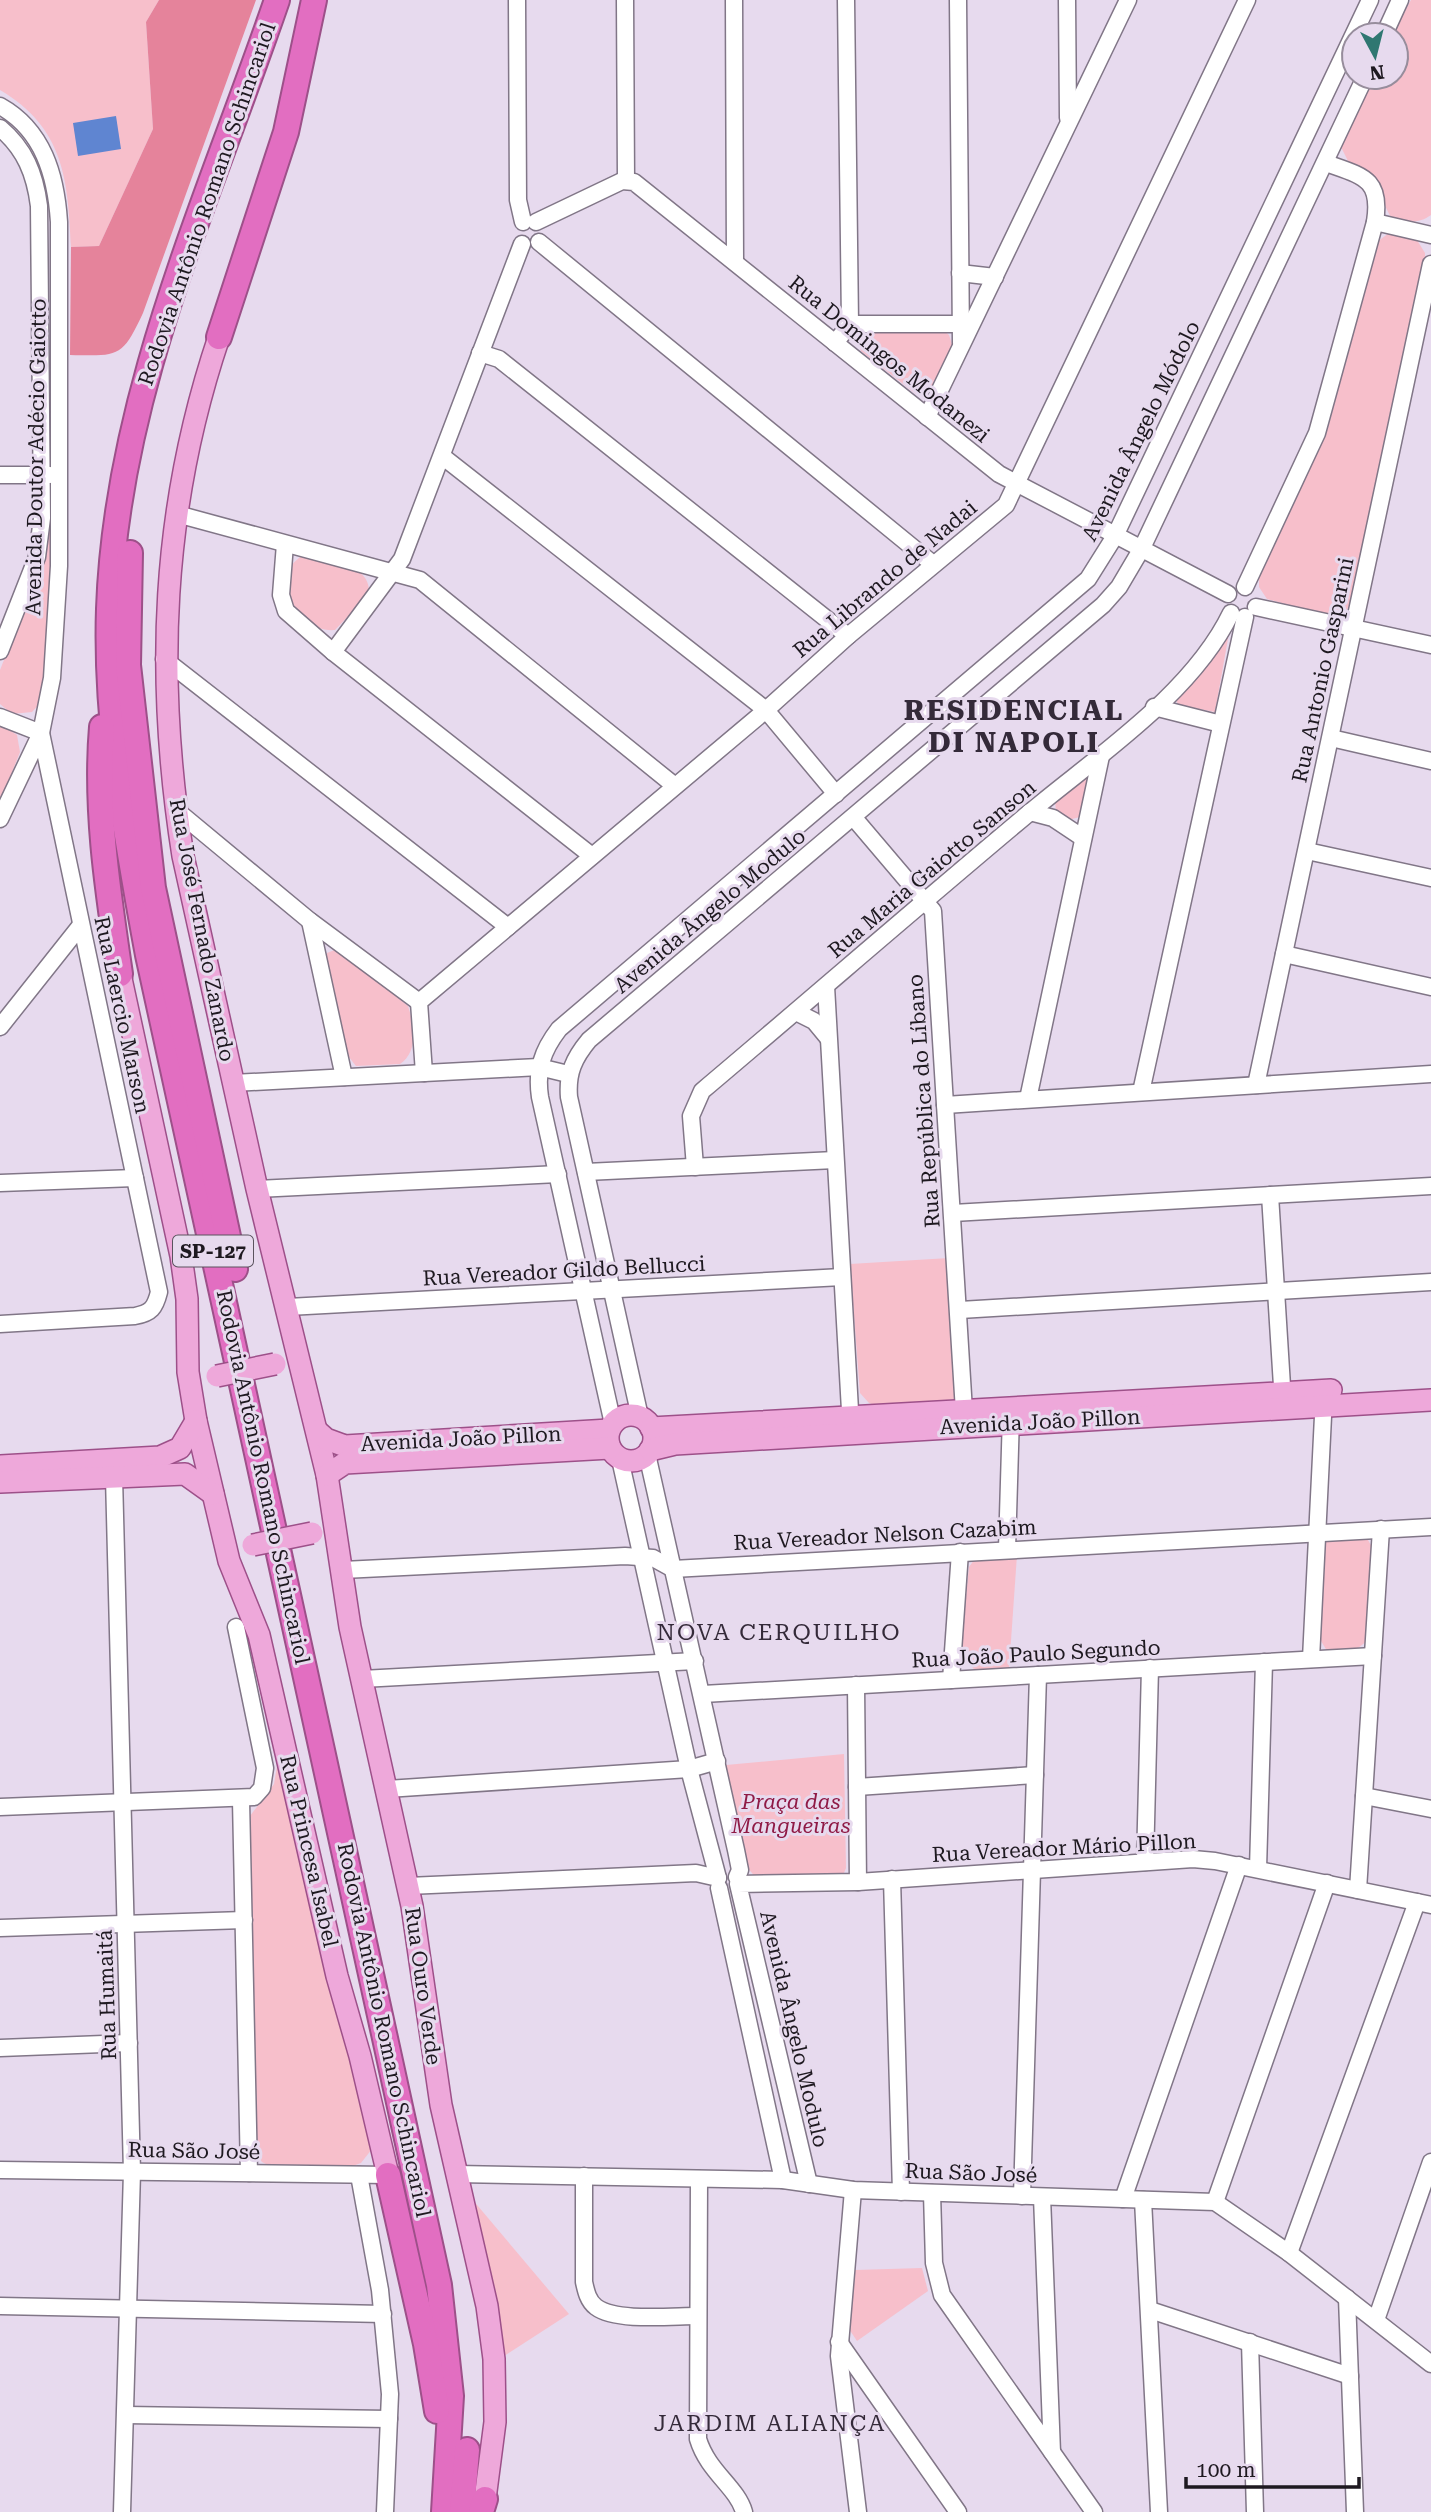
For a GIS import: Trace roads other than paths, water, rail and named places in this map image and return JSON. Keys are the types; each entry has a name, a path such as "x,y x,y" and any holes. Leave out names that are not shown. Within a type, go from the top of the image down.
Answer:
{"highway":[{"name":"Rodovia Antônio Romano Schincariol","path":"277,0 166,312 142,394 112,559 109,650 126,827 148,955 439,2285 451,2396 444,2512"},
{"name":"Rodovia Antônio Romano Schincariol","path":"294,0 191,285 158,393 141,476 129,562 128,665 144,826 163,939 448,2246 460,2322 468,2403 462,2512"},
{"path":"219,337 286,132 314,0"},
{"path":"109,650 101,743 102,814 107,883 120,974"},
{"path":"388,2175 434,2383 444,2512"}],"main road":[{"name":"Rua José Fernado Zanardo","path":"219,337 185,458 168,590 164,659 176,810 183,856 257,1189 327,1475"},
{"path":"120,974 181,1256 194,1413 221,1531 235,1542 253,1545 312,1533 325,1524 334,1511"},
{"path":"0,1466 160,1457 180,1448 201,1388 217,1376 275,1364 291,1365 304,1374"},
{"name":"Avenida João Pillon","path":"1324,1398 1431,1385"},
{"name":"Avenida João Pillon","path":"851,1425 1324,1398 1431,1400"},
{"name":"Avenida João Pillon","path":"647,1437 675,1444 964,1411 1011,1416"},
{"path":"628,1416 647,1437 637,1460 613,1440 628,1416"},
{"name":"Avenida João Pillon","path":"317,1431 327,1439 345,1446 613,1440"},
{"name":"Avenida João Pillon","path":"327,1475 345,1463 613,1440"},
{"path":"0,1482 185,1474 213,1494"},
{"name":"Rua Ouro Verde","path":"327,1475 344,1570 350,1627 408,1886 436,2082 487,2306 494,2359 495,2422 483,2505"},
{"name":"Rua Princesa Isabel","path":"221,1531 229,1561 260,1635 337,1976 360,2056 388,2175"}],"street":[{"path":"517,0 518,200 530,222 542,229 539,242"},
{"path":"539,242 531,246 522,244 516,233 530,222 626,180 625,0"},
{"path":"734,0 735,262"},
{"path":"835,343 850,324 846,0"},
{"path":"958,0 961,345"},
{"path":"1067,0 1068,124"},
{"path":"927,417 1128,0"},
{"name":"Rua Librando de Nadai","path":"419,1002 933,564 1006,505 1247,0"},
{"name":"Avenida Ângelo Módolo","path":"836,794 1088,579 1115,536 1370,0"},
{"path":"1375,0 1399,3 1391,21"},
{"path":"1142,548 1359,91"},
{"name":"Avenida Doutor Adécio Gaiotto","path":"0,106 23,123 37,140 55,187 59,222 59,566 53,666 41,733 0,819"},
{"name":"Avenida Doutor Adécio Gaiotto","path":"0,128 22,151 29,164 38,198 42,518 37,557 0,651"},
{"path":"1245,587 1317,433 1375,222 1377,195 1372,184 1363,176 1326,163"},
{"name":"Rua Domingos Modanezi","path":"626,180 645,188 999,474 1228,594"},
{"path":"1375,222 1431,235"},
{"path":"539,242 933,564"},
{"path":"333,652 402,559 522,244"},
{"name":"Rua Antonio Gasparini","path":"1256,1085 1431,264"},
{"path":"960,273 995,276"},
{"path":"850,324 961,324"},
{"path":"480,353 499,359 848,636"},
{"path":"442,456 766,709 836,794"},
{"path":"0,475 58,475"},
{"path":"177,514 420,580 675,786"},
{"path":"285,544 282,603 333,652 592,856"},
{"name":"Avenida Ângelo Modulo","path":"809,2184 738,1881 740,1870 703,1694 569,1097 568,1074 575,1058 589,1040 1103,606 1125,579 1142,548"},
{"path":"1141,1092 1244,612 1256,597 1245,587 1235,588 1228,594 1226,604 1244,612 1353,628 1431,645"},
{"name":"Rua Maria Gaiotto Sanson","path":"695,1167 691,1116 702,1091 1030,812 1101,755 1200,663 1244,612"},
{"path":"164,659 508,927"},
{"path":"1154,707 1221,724"},
{"path":"0,717 41,733"},
{"name":"Rua Laercio Marson","path":"0,1324 135,1316 148,1313 156,1306 158,1277 41,733"},
{"path":"1331,738 1431,761"},
{"path":"1028,1099 1101,755"},
{"path":"864,771 883,793"},
{"name":"Avenida Ângelo Modulo","path":"539,1067 545,1051 559,1029 836,794"},
{"path":"176,810 310,921 419,1002 424,1073"},
{"path":"1030,812 1053,818 1083,838"},
{"name":"Rua República do Líbano","path":"854,818 933,911 960,1310 964,1411"},
{"path":"803,822 822,844"},
{"path":"1307,851 1431,878"},
{"path":"310,921 344,1077"},
{"path":"0,1027 81,925"},
{"path":"1284,954 1431,987"},
{"path":"826,986 851,1425"},
{"path":"796,1012 814,1021 829,1039"},
{"path":"233,1083 539,1067 568,1074"},
{"path":"539,1067 540,1097 613,1440 642,1556 689,1769 719,1883 776,2147 775,2179"},
{"path":"946,1105 1431,1074"},
{"path":"586,1172 835,1160"},
{"path":"257,1189 558,1174"},
{"path":"0,1183 135,1178"},
{"path":"953,1213 1431,1186"},
{"path":"1270,1195 1283,1400"},
{"name":"Rua Vereador Gildo Bellucci","path":"288,1307 842,1277"},
{"path":"960,1310 1431,1282"},
{"path":"1311,1659 1324,1398"},
{"path":"1007,1549 1011,1416"},
{"name":"Rua Humaitá","path":"114,1477 132,2172 122,2512"},
{"name":"Rua Vereador Nelson Cazabim","path":"344,1570 642,1556 653,1558 673,1569 1431,1527"},
{"path":"1358,1890 1381,1529"},
{"path":"951,1679 960,1552"},
{"name":"Rua Princesa Isabel","path":"236,1627 266,1778 259,1793 241,1800"},
{"name":"Rua João Paulo Segundo","path":"703,1694 1373,1656"},
{"path":"362,1679 695,1661"},
{"path":"1258,1869 1264,1662"},
{"path":"1145,1862 1150,1668"},
{"path":"1023,2196 1038,1675"},
{"path":"856,1685 858,1882"},
{"path":"387,1788 689,1769 717,1761"},
{"path":"857,1787 1035,1775"},
{"path":"1364,1796 1431,1809"},
{"path":"0,1807 241,1800 249,2173"},
{"name":"Rua Vereador Mário Pillon","path":"719,1883 731,1892 738,1881 858,1882 1193,1859 1240,1865 1424,1903"},
{"path":"1123,2199 1240,1865"},
{"path":"408,1886 696,1873 719,1883"},
{"path":"891,1879 901,2192"},
{"path":"1327,1883 1215,2202 1289,2253 1431,2364"},
{"path":"1289,2253 1424,1903"},
{"path":"0,1928 244,1920"},
{"path":"0,2048 129,2043"},
{"path":"1376,2320 1431,2162"},
{"name":"Rua São José","path":"0,2169 388,2175"},
{"name":"Rua São José","path":"457,2174 775,2179 853,2190 1215,2202"},
{"path":"359,2175 383,2314 389,2419 385,2512"},
{"path":"584,2176 584,2282 588,2297 596,2307 613,2314 697,2316"},
{"path":"699,2179 698,2439 711,2469 740,2502 744,2512"},
{"path":"853,2190 839,2342 858,2512"},
{"path":"932,2193 934,2263 942,2295 1094,2512"},
{"path":"1042,2197 1052,2452"},
{"path":"1143,2200 1159,2512"},
{"path":"1348,2298 1354,2512"},
{"path":"0,2306 383,2314"},
{"path":"1150,2310 1350,2376"},
{"path":"839,2342 958,2512"},
{"path":"1250,2342 1255,2512"},
{"path":"126,2415 389,2419"}],"water":[{"path":"116,116 121,149 78,156 73,123"}],"district":[{"name":"RESIDENCIAL DI NAPOLI","path":"1014,726"},
{"name":"NOVA CERQUILHO","path":"779,1632"},
{"name":"JARDIM ALIANÇA","path":"770,2423"}],"park label":[{"name":"Praça das Mangueiras","path":"791,1814"}]}
